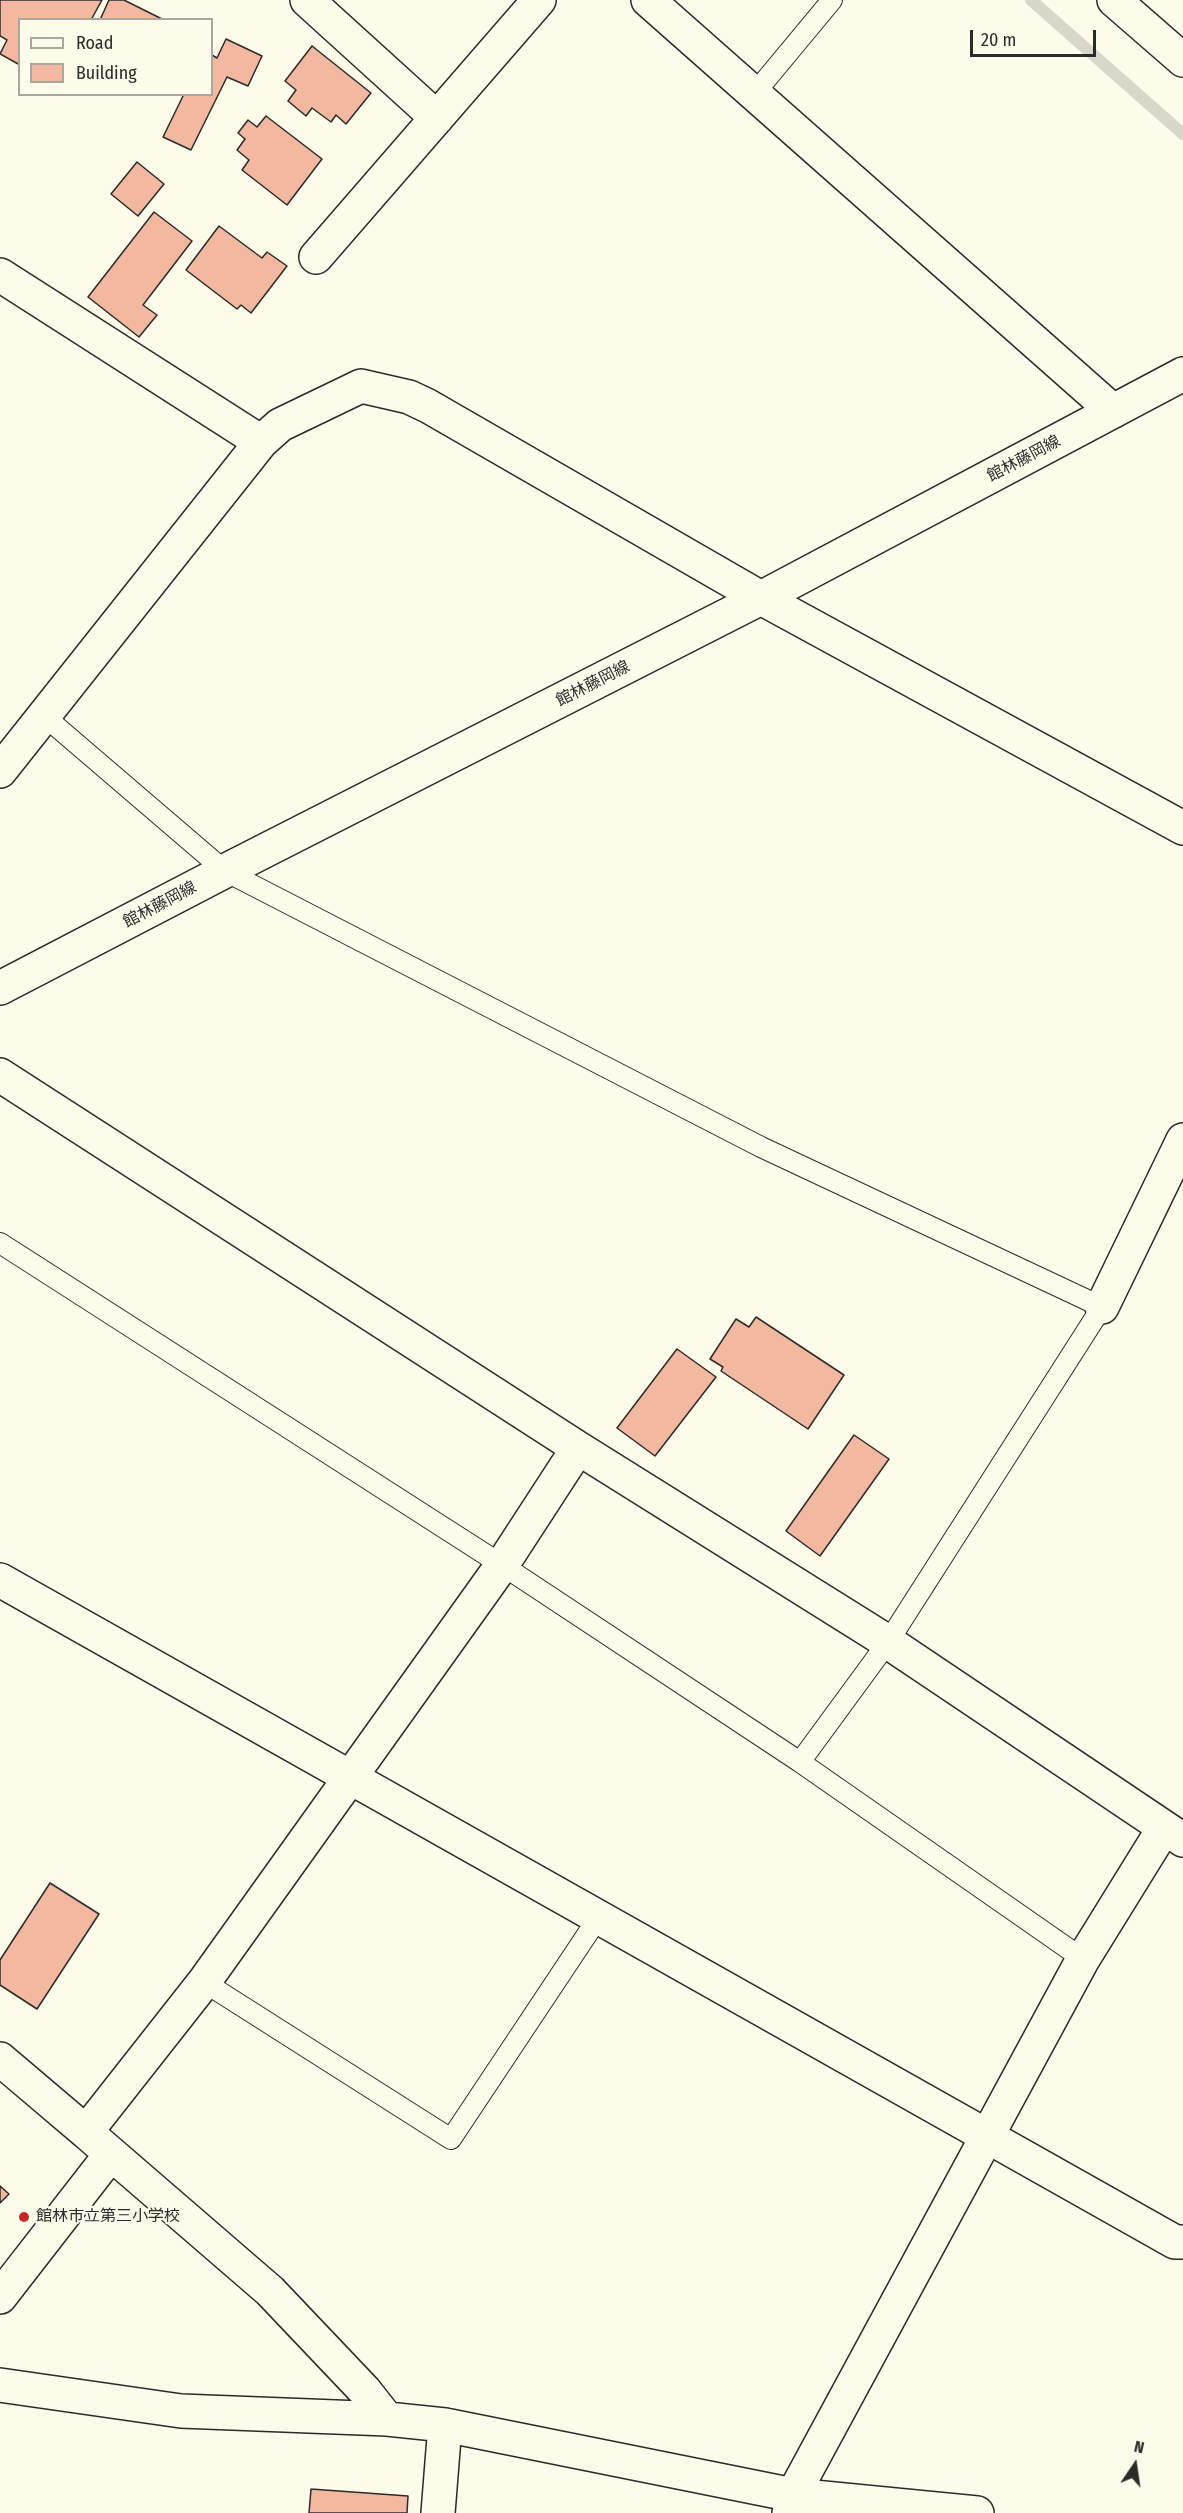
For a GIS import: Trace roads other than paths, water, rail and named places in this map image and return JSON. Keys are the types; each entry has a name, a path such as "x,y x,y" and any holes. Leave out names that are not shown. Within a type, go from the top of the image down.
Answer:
{"street":[{"path":"307,0 437,118"},
{"path":"316,257 539,0"},
{"path":"648,0 1113,411"},
{"path":"1114,0 1183,60"},
{"path":"0,274 261,442"},
{"name":"館林藤岡線","path":"0,988 761,598 1183,374"},
{"path":"0,771 261,442 280,425 361,386 409,397 761,598 1183,828"},
{"path":"0,1075 578,1448 888,1642 1174,1834 1083,1959 791,2504"},
{"path":"1102,1307 1183,1140"},
{"path":"86,2132 204,1982 502,1565 578,1448"},
{"path":"0,1580 1175,2242 1183,2242"},
{"path":"0,2059 270,2291 365,2391 387,2419"},
{"path":"0,2297 111,2154"},
{"path":"0,2385 182,2411 387,2419 446,2425 791,2504 977,2513"},
{"path":"438,2513 446,2425"}],"lane":[{"path":"754,94 832,0"},
{"path":"43,715 225,871 761,1147 1102,1307 888,1642 800,1762"},
{"path":"0,1243 502,1565 800,1762 1083,1959"},
{"path":"204,1982 451,2139 598,1918"}],"waterway":[{"path":"1031,0 1183,134"}],"place":[{"name":"館林市立第三小学校","path":"24,2217"}]}
